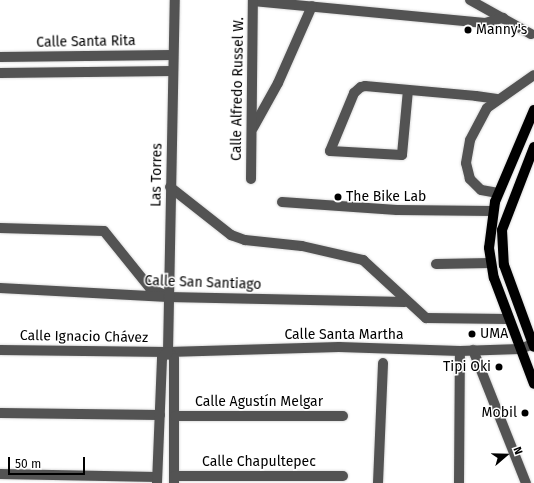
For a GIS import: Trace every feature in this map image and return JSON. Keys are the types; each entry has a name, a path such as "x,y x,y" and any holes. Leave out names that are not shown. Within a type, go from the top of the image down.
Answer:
{"main road":[{"path":"534,110 498,193 493,211 491,263 508,319 534,384"},
{"path":"533,345 504,265 502,230 534,147"}],"street":[{"name":"Las Torres","path":"168,352 174,0"},
{"path":"470,0 531,34"},
{"path":"252,1 485,23 503,18"},
{"name":"Calle Alfredo Russel W.","path":"251,179 252,1"},
{"path":"252,130 278,83 312,6"},
{"name":"Calle Santa Rita","path":"0,57 173,55"},
{"path":"0,74 173,71"},
{"path":"498,193 481,190 470,179 466,163 470,140 480,119 497,99 534,75"},
{"path":"408,90 402,155 330,151 354,93 361,87 408,90 497,99"},
{"path":"170,187 231,235 245,240 309,248 363,260 405,302 426,318 508,319"},
{"path":"282,202 397,210 493,211"},
{"path":"0,228 104,231 150,288 168,297"},
{"path":"436,264 491,263"},
{"name":"Calle San Santiago","path":"0,288 168,297 405,302"},
{"name":"Calle Santa Martha","path":"168,352 339,347 460,351 520,349 533,345"},
{"name":"Calle Ignacio Chávez","path":"0,350 168,352"},
{"path":"473,350 526,483"},
{"path":"459,483 460,351"},
{"path":"0,474 157,480 162,358 168,352 174,358 174,479"},
{"path":"378,483 383,363"},
{"path":"0,413 160,415"},
{"name":"Calle Agustín Melgar","path":"175,416 344,416"},
{"name":"Calle Chapultepec","path":"174,479 343,476"}],"place":[{"name":"Manny's","path":"468,30"},
{"name":"The Bike Lab","path":"338,197"},
{"name":"UMA","path":"472,334"},
{"name":"Tipi Oki","path":"499,367"},
{"name":"Mobil","path":"525,413"}]}
